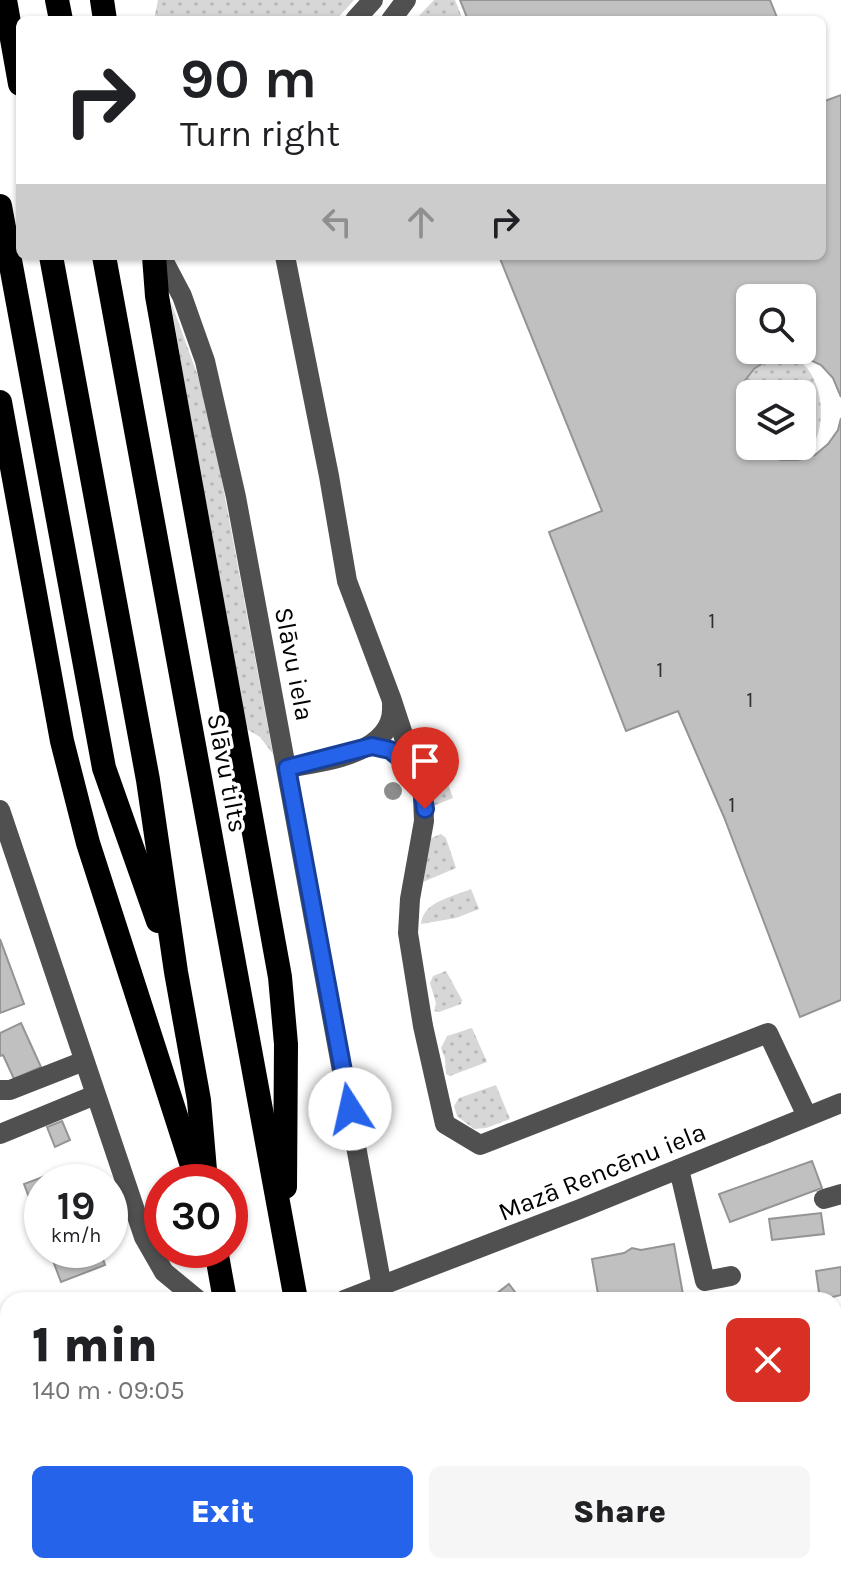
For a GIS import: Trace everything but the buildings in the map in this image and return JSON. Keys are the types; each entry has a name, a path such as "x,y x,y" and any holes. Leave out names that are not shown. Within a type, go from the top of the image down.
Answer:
{"highway":[{"path":"5,0 16,62"},
{"path":"0,206 104,768 176,972"},
{"path":"52,260 148,780 176,972 199,1100 204,1164"},
{"name":"Slāvu tilts","path":"105,260 295,1292"},
{"path":"154,260 157,296 280,977 286,1044 285,1241"},
{"path":"1,410 62,741 88,843 192,1164"},
{"path":"219,1268 224,1292"}],"street":[{"path":"359,16 373,0"},
{"name":"Slāvu iela","path":"163,260 182,296 205,361 236,497 382,1287"},
{"path":"286,260 347,581 421,784 424,821 410,899 408,933 423,1026 445,1124 480,1145 768,1033 807,1116"},
{"path":"372,746 385,734 393,715 391,698"},
{"path":"287,768 372,746 390,750 405,762 421,784"},
{"path":"1,818 144,1237 164,1272 184,1292"},
{"path":"0,1090 10,1090 84,1061"},
{"path":"0,1134 95,1095"},
{"name":"Mazā Rencēnu iela","path":"382,1287 841,1103"},
{"path":"679,1169 705,1281 731,1276"},
{"path":"367,1292 382,1287"}],"shaded area":[{"path":"158,0 354,0 340,16 155,16"},
{"path":"434,0 455,0 461,16 419,16"},
{"path":"171,302 207,401 273,754 260,737 240,725"},
{"path":"764,364 804,364 814,380 746,380"},
{"path":"816,386 821,404 816,437"},
{"path":"438,763 453,798 433,806 425,772"},
{"path":"441,834 446,838 456,868 423,882 429,839"},
{"path":"471,889 479,909 456,918 421,924 423,916 433,905"},
{"path":"446,971 462,1000 461,1004 434,1011 436,1003 430,983 433,976"},
{"path":"472,1028 487,1062 450,1076 446,1074 441,1048 447,1036"},
{"path":"496,1085 510,1119 474,1129 457,1116 454,1106 459,1098"}],"route":[{"path":"350,1109 287,768 309,765 372,746 390,750 405,762 421,784 425,809"}]}
